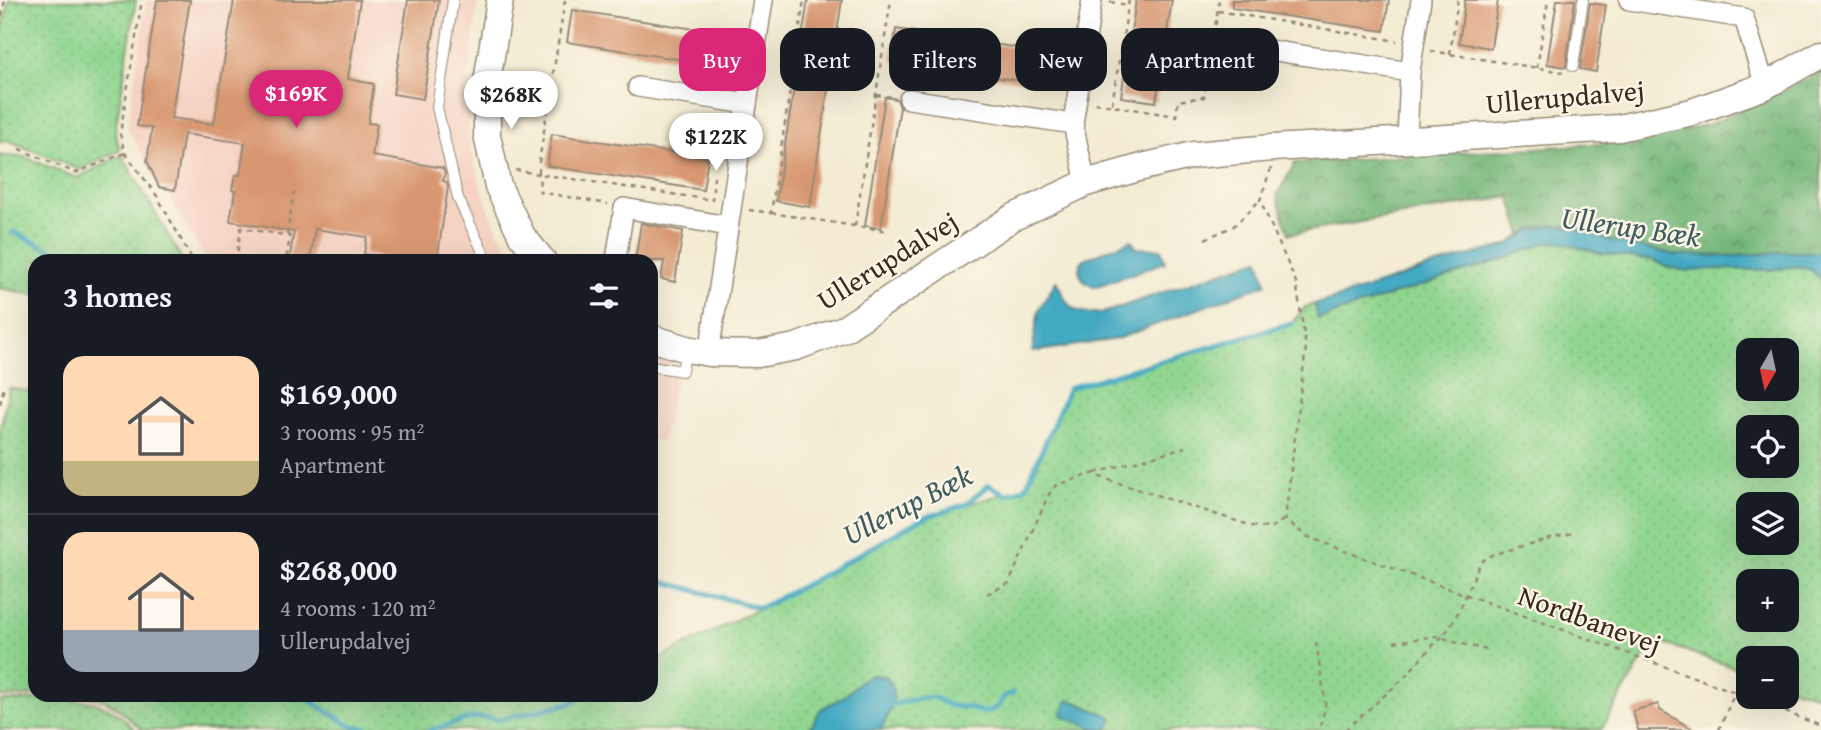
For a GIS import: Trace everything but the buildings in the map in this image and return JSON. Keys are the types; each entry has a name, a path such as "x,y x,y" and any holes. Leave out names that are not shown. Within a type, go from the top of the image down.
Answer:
{"street":[{"path":"500,0 487,82 487,135 498,186 522,236 537,254"},
{"path":"698,351 730,216 763,0"},
{"path":"1407,140 1410,72 1421,0"},
{"path":"1629,0 1744,18 1765,86"},
{"path":"1086,183 1073,124 1099,1"},
{"path":"1279,52 1410,72"},
{"name":"Ullerupdalvej","path":"658,340 698,351 758,354 796,347 844,329 1012,218 1086,183 1142,167 1195,155 1272,148 1619,128 1692,112 1765,86 1821,54"},
{"path":"638,87 747,104"},
{"path":"909,99 1073,124"},
{"path":"617,254 624,208 730,216"}],"lane":[{"path":"453,0 437,107 457,198 484,254"},
{"path":"1573,66 1583,0"},
{"path":"658,367 682,371 698,351"}],"path":[{"path":"0,26 5,0"},
{"path":"142,0 120,134 125,153 157,196 190,254"},
{"path":"565,0 539,162 540,192 624,208"},
{"path":"771,214 804,0"},
{"path":"855,226 891,0"},
{"path":"1077,100 1176,116 1178,101 1204,97 1219,0"},
{"path":"1450,54 1458,0"},
{"path":"1537,68 1548,0"},
{"path":"1099,1 1128,2 1111,105"},
{"path":"1218,11 1537,68 1572,73 1573,66"},
{"path":"1205,239 1234,226 1260,200 1271,171 1272,148"},
{"path":"19,149 76,173 125,153"},
{"path":"494,168 712,200 714,177 735,181"},
{"path":"286,236 294,192"},
{"path":"1095,473 1097,476 1252,526 1271,528 1285,519 1306,347 1296,282 1260,200"},
{"path":"730,216 771,214 888,231"},
{"path":"237,254 241,228 290,236 287,254"},
{"path":"0,404 4,387"},
{"path":"987,594 1009,583 1048,496 1056,485 1185,447"},
{"name":"Nordbanevej","path":"1285,519 1306,536 1735,692 1821,726"},
{"path":"1345,730 1402,680 1436,642 1443,638 1480,563 1489,556 1574,533"},
{"path":"1394,642 1432,635 1488,650"},
{"path":"1316,642 1325,700 1319,730"},
{"path":"1719,730 1735,692"}],"shaded area":[{"path":"147,0 478,0 466,92 470,145 486,202 498,231 513,254 203,254 127,128"},
{"path":"658,354 674,357 675,379 663,440 658,440"}],"green space":[{"path":"9,0 136,0 115,132 120,150 80,170 7,140 0,143 0,41"},
{"path":"1821,70 1821,252 1738,256 1676,255 1608,240 1576,229 1550,226 1522,235 1510,197 1289,234 1277,195 1295,163 1626,142 1710,124 1808,79"},
{"path":"0,155 25,157 77,178 122,155 179,254 28,254 28,294 0,289"},
{"path":"1522,235 1594,236 1821,252 1821,697 1799,690 1799,646 1736,646 1736,668 1654,640 1601,730 142,730 108,702 658,702 658,659 816,579 923,518 1026,487 1069,388 1292,323 1305,307 1502,247"},
{"path":"9,388 28,392 28,696 0,697 0,430"},
{"path":"0,701 97,704 116,712 135,730 0,730"}],"water":[{"path":"1550,226 1576,229 1608,240 1676,255 1738,256 1821,252 1821,279 1811,270 1798,266 1771,270 1688,271 1652,260 1599,253 1559,242 1545,243 1507,258 1318,319 1315,304 1455,259 1502,247 1532,230"},
{"path":"1132,240 1136,248 1161,249 1165,262 1095,287 1083,280 1079,268 1084,259"},
{"path":"1259,259 1266,284 1117,339 1032,352 1039,309 1057,280 1072,308 1084,313 1103,313"},
{"path":"871,675 886,677 893,690 893,703 881,730 809,730 821,709 845,696 861,680"},
{"path":"1070,700 1112,717 1107,730 1097,730 1063,716 1066,702"}],"waterway":[{"name":"Ullerup Bæk","path":"13,232 51,250 53,254"},
{"name":"Ullerup Bæk","path":"658,583 660,581 760,608 923,518 967,504 989,485 1007,495 1026,487 1069,388 1292,323"},
{"path":"891,705 933,697 951,706 988,712 999,706 1004,696 1013,693"},
{"name":"Ullerup Bæk","path":"312,702 349,725 371,730"},
{"name":"Ullerup Bæk","path":"430,730 472,718 497,720 573,702"}]}
